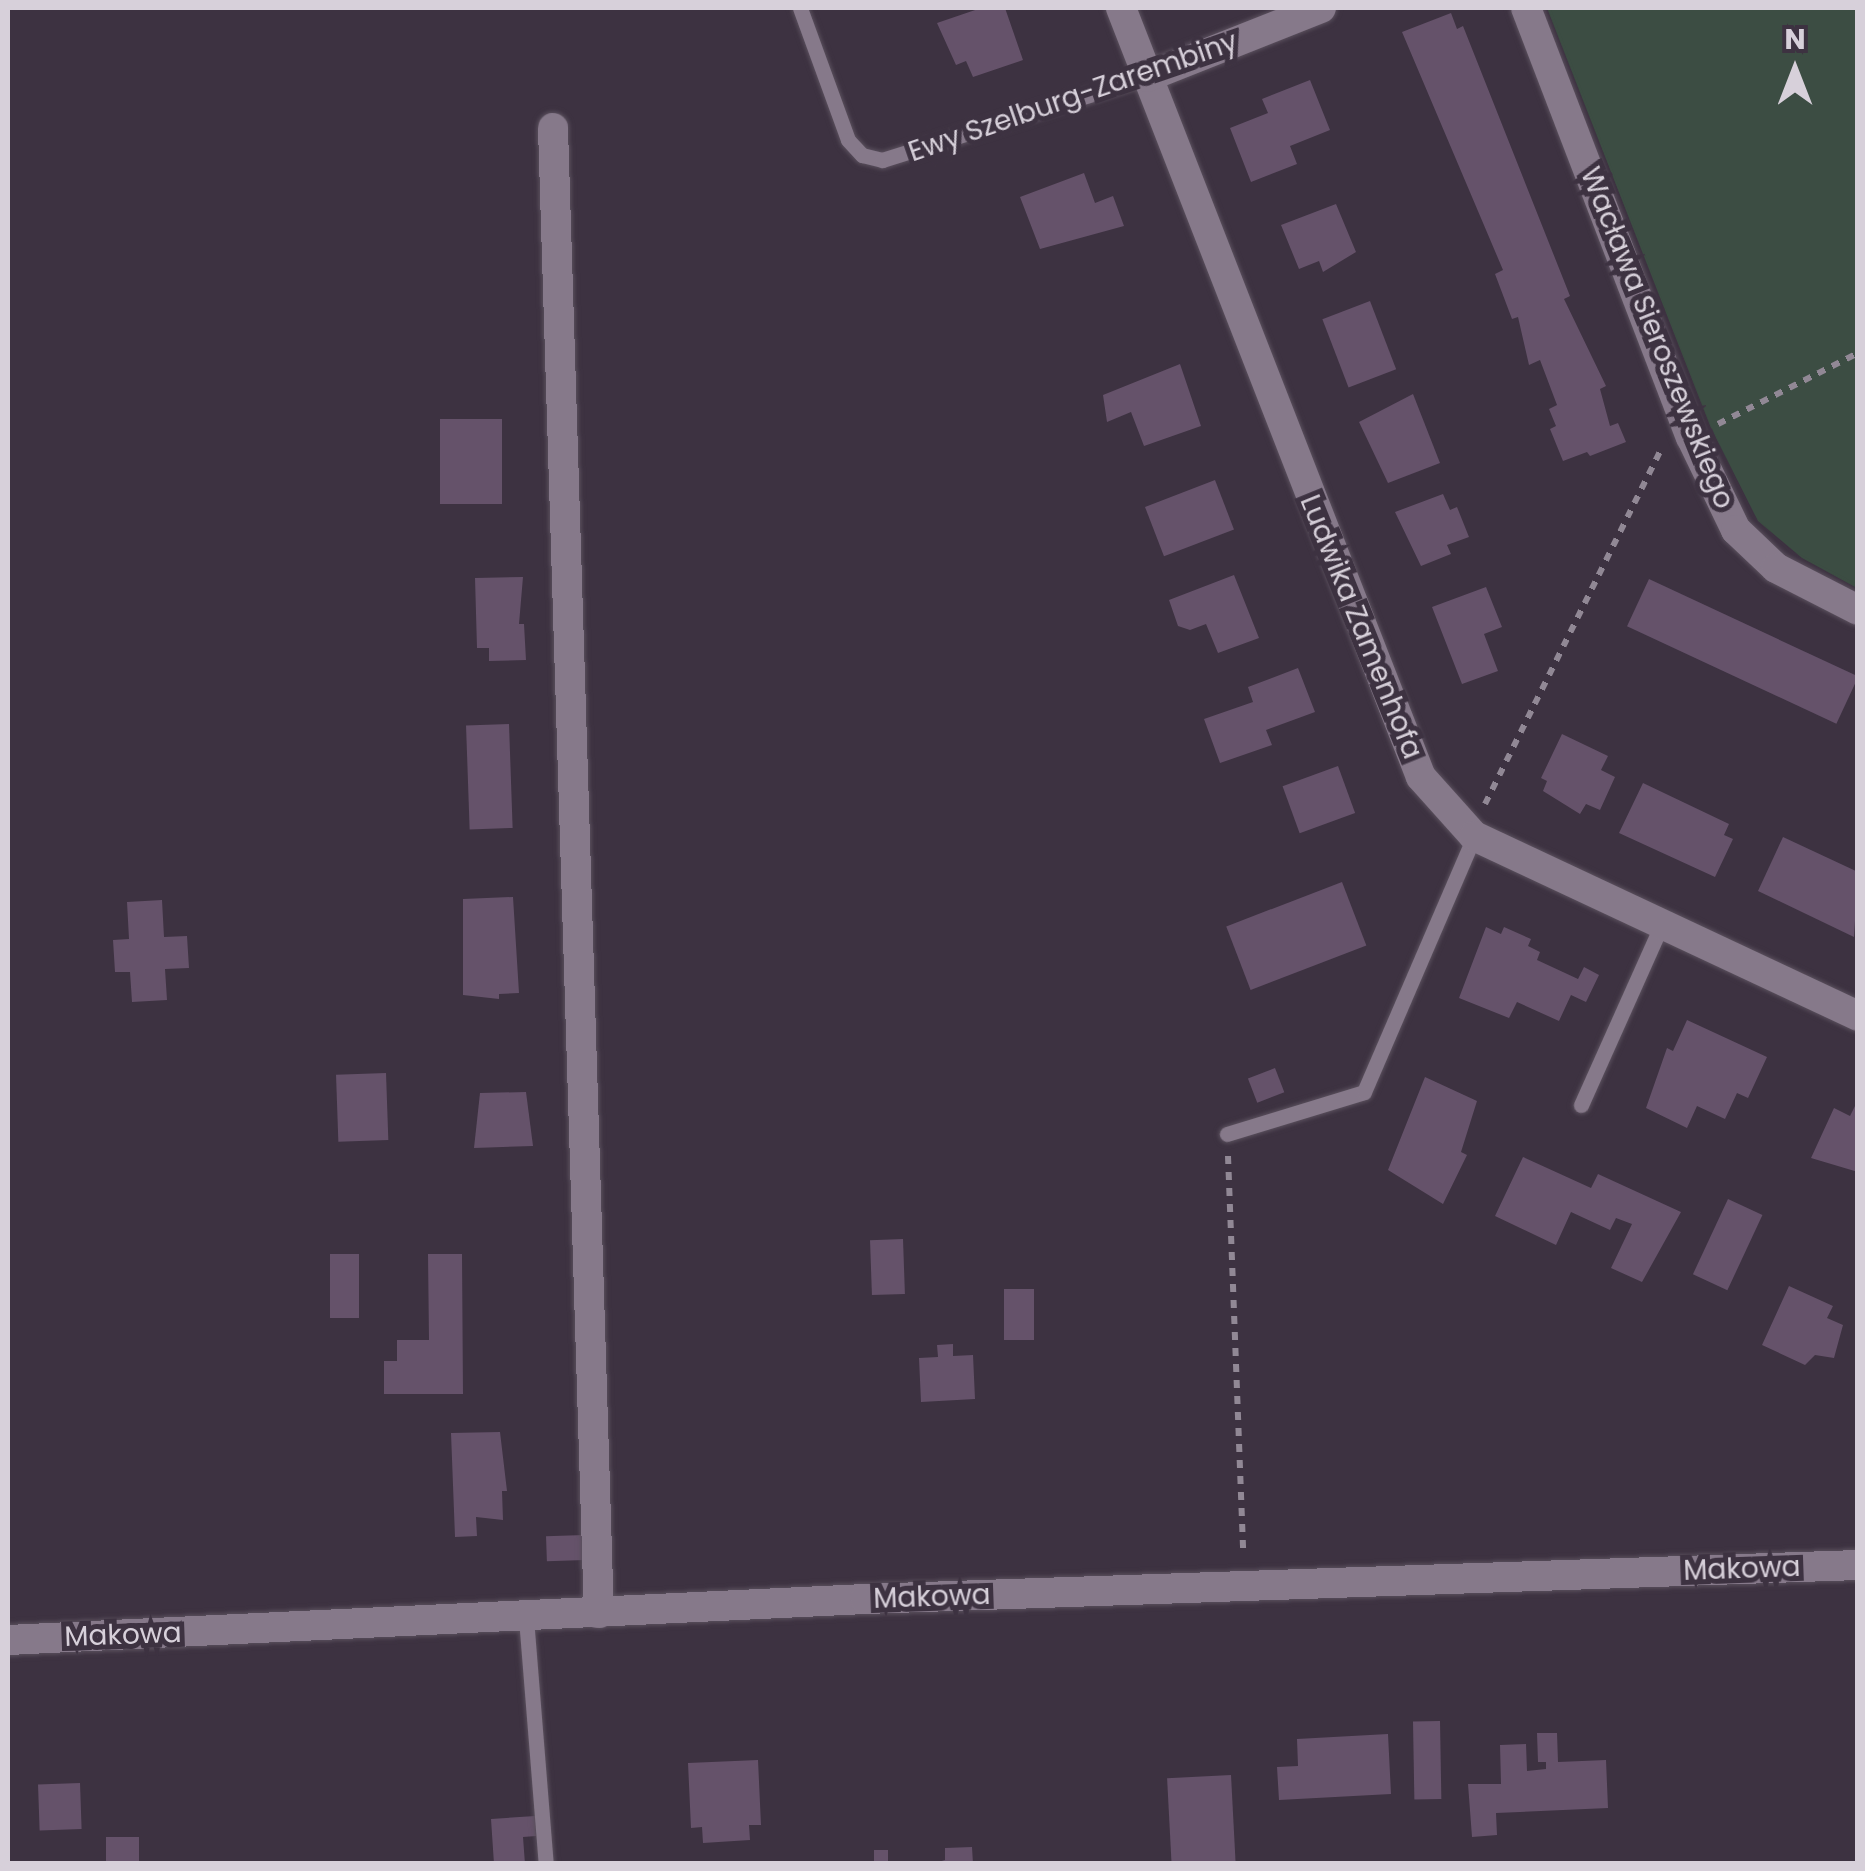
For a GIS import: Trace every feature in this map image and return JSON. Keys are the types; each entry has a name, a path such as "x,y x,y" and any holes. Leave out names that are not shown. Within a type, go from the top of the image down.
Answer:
{"street":[{"name":"Ludwika Zamenhofa","path":"1121,8 1421,777 1478,822 1662,924 1858,1016"},
{"name":"Ewy Szelburg-Zarembiny","path":"1147,77 1320,8"},
{"name":"Wacława Sieroszewskiego","path":"1526,8 1692,436 1750,548 1858,610"},
{"path":"553,128 584,1309 599,1614"},
{"name":"Makowa","path":"8,1640 1244,1584 1858,1565"}],"lane":[{"name":"Ewy Szelburg-Zarembiny","path":"800,8 848,140 862,155 882,160 1147,77"},
{"path":"1227,1134 1364,1092 1478,822"},
{"path":"1582,1105 1662,924"},
{"path":"526,1618 546,1864"}],"path":[{"path":"1478,822 1660,449 1858,352"},
{"path":"1227,1134 1244,1584"}],"green space":[{"path":"1547,8 1857,8 1857,588 1802,558 1758,521 1711,428"}],"building":[{"path":"981,8 1005,8 1023,60 973,77 966,61 956,65 937,23"},
{"path":"1451,13 1457,29 1463,26 1570,296 1564,299 1606,386 1600,389 1610,426 1618,423 1626,442 1590,456 1587,452 1563,461 1550,429 1556,426 1549,409 1557,405 1540,360 1529,365 1518,317 1512,319 1495,274 1503,270 1402,32"},
{"path":"1310,80 1330,130 1290,146 1297,164 1251,182 1230,128 1268,113 1262,99"},
{"path":"1084,173 1095,203 1113,196 1124,226 1040,249 1020,197"},
{"path":"1336,204 1356,252 1323,272 1319,261 1299,269 1281,225"},
{"path":"1370,301 1396,369 1349,387 1322,319"},
{"path":"1180,364 1201,426 1144,446 1131,412 1107,422 1103,395"},
{"path":"1413,394 1440,463 1388,483 1359,422"},
{"path":"440,419 502,419 502,504 440,504"},
{"path":"1215,480 1234,529 1164,556 1145,507"},
{"path":"1443,494 1450,510 1457,507 1469,537 1447,545 1451,554 1421,566 1395,512"},
{"path":"1234,575 1259,638 1218,653 1206,624 1190,630 1178,626 1169,600"},
{"path":"523,577 519,624 524,624 526,660 489,661 489,648 477,648 475,578"},
{"path":"1649,579 1858,676 1836,724 1627,626"},
{"path":"1486,587 1502,627 1484,634 1498,671 1462,684 1432,607"},
{"path":"1298,668 1315,712 1266,730 1272,745 1220,763 1204,719 1253,702 1248,687"},
{"path":"509,724 513,828 470,829 466,726"},
{"path":"1562,734 1608,756 1601,770 1615,777 1600,810 1586,804 1580,814 1543,791 1547,781 1541,778"},
{"path":"1338,766 1355,813 1300,833 1283,786"},
{"path":"1643,783 1729,824 1724,835 1733,839 1715,877 1619,833"},
{"path":"1783,837 1858,872 1854,937 1758,891"},
{"path":"1342,882 1366,945 1251,990 1226,926"},
{"path":"513,897 519,993 499,994 499,999 463,995 463,899"},
{"path":"162,900 164,937 187,936 189,968 165,969 167,1000 132,1002 130,972 115,972 113,940 129,939 127,902"},
{"path":"1486,927 1501,934 1504,927 1531,939 1528,946 1540,952 1537,960 1578,979 1584,967 1599,975 1586,1002 1571,995 1559,1021 1517,1002 1509,1018 1459,998"},
{"path":"1687,1020 1767,1057 1748,1098 1737,1093 1725,1119 1697,1106 1687,1128 1646,1108 1667,1048 1673,1051"},
{"path":"1275,1068 1284,1092 1257,1103 1248,1078"},
{"path":"386,1073 388,1140 338,1142 336,1075"},
{"path":"1425,1077 1477,1101 1461,1152 1467,1155 1443,1204 1388,1170"},
{"path":"526,1092 533,1146 474,1148 480,1093"},
{"path":"1858,1100 1858,1172 1811,1158 1834,1108 1850,1116"},
{"path":"1523,1157 1591,1188 1598,1174 1681,1212 1642,1282 1611,1268 1632,1224 1616,1218 1610,1230 1571,1212 1556,1245 1495,1216"},
{"path":"1728,1199 1762,1215 1727,1290 1693,1274"},
{"path":"903,1239 905,1294 872,1295 870,1240"},
{"path":"330,1254 359,1254 359,1318 330,1318"},
{"path":"428,1254 462,1254 463,1394 384,1394 384,1361 397,1361 397,1340 429,1340"},
{"path":"1789,1286 1833,1306 1827,1318 1843,1325 1834,1358 1815,1355 1805,1365 1762,1345"},
{"path":"1004,1289 1034,1289 1034,1340 1004,1340"},
{"path":"953,1344 953,1356 973,1355 975,1399 921,1402 919,1358 938,1357 937,1345"},
{"path":"500,1432 507,1491 502,1491 503,1520 476,1517 477,1536 455,1537 451,1433"},
{"path":"584,1535 585,1560 547,1561 546,1536"},
{"path":"1413,1721 1440,1721 1441,1799 1414,1799"},
{"path":"1537,1733 1557,1733 1558,1762 1606,1760 1608,1808 1496,1813 1497,1835 1472,1837 1468,1784 1501,1784 1500,1745 1526,1744 1527,1771 1546,1769 1546,1762 1538,1762"},
{"path":"1388,1734 1391,1794 1279,1800 1277,1767 1298,1766 1297,1739"},
{"path":"758,1760 761,1825 749,1825 750,1840 703,1843 702,1827 691,1828 688,1763"},
{"path":"1231,1775 1236,1864 1172,1864 1167,1778"},
{"path":"80,1783 82,1829 40,1830 38,1784"},
{"path":"535,1816 536,1836 523,1837 525,1864 494,1864 491,1819"},
{"path":"106,1837 139,1837 139,1864 106,1864"},
{"path":"972,1847 973,1864 932,1864 945,1860 945,1848"},
{"path":"874,1850 888,1850 888,1864 874,1864"}]}
